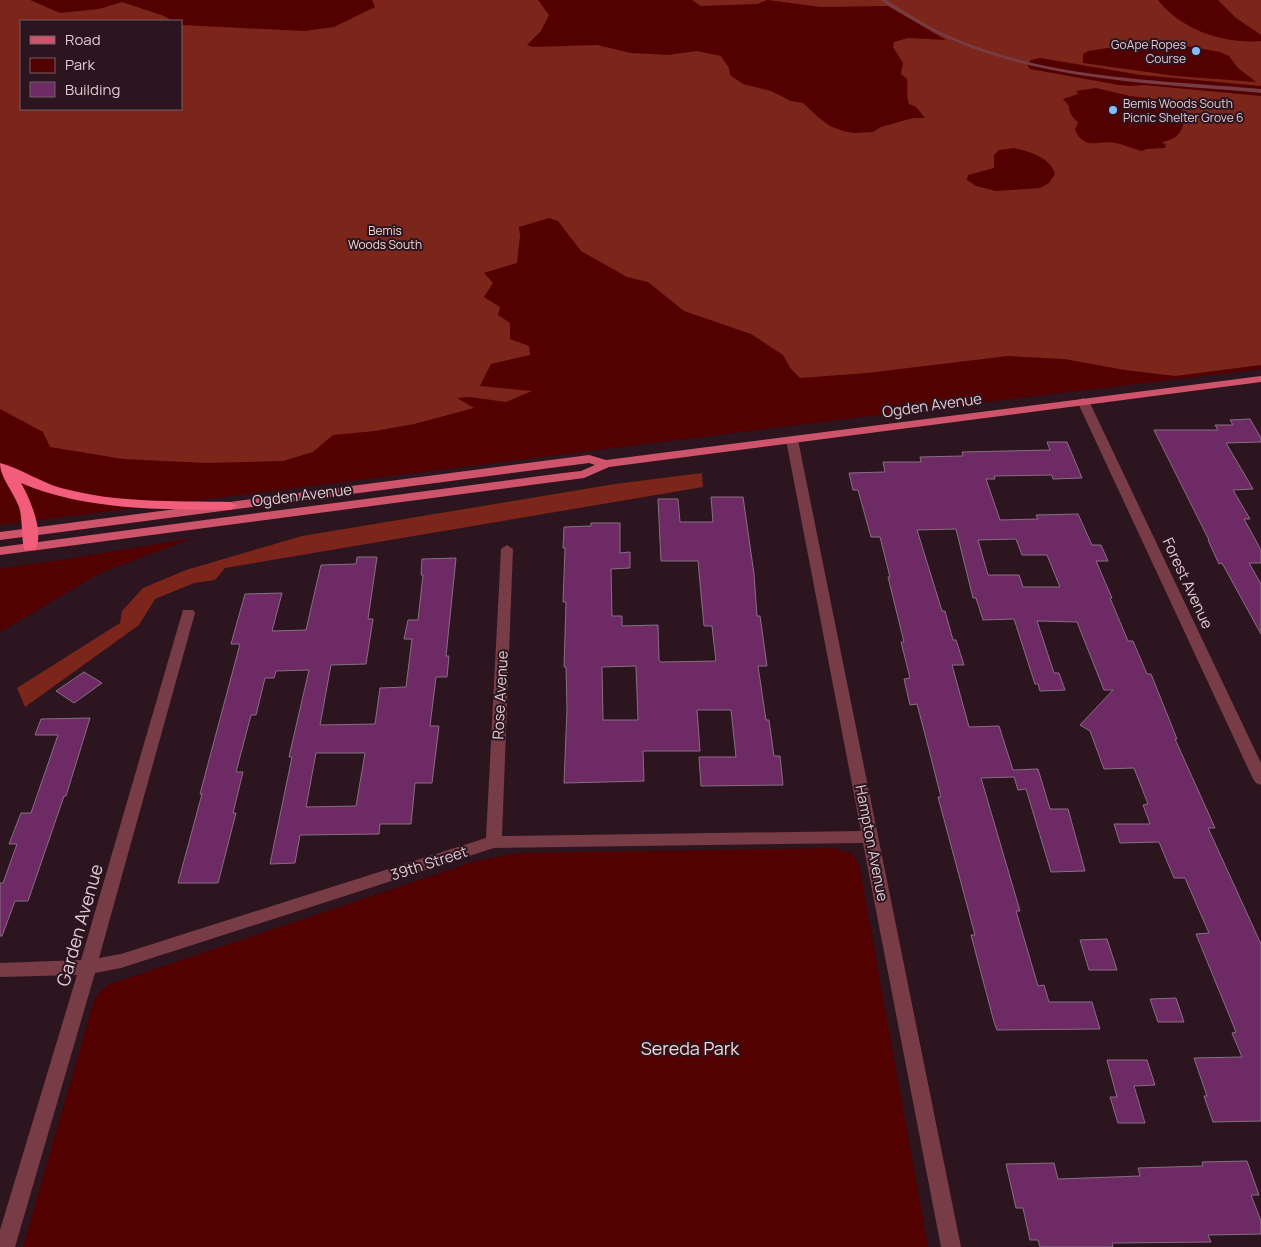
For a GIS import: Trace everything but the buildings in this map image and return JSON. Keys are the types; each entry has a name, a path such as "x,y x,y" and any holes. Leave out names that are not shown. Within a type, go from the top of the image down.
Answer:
{"highway":[{"path":"3,469 38,486 103,502 230,506"},
{"path":"3,469 18,488 27,505 31,532 30,547"}],"main road":[{"name":"Ogden Avenue","path":"0,551 584,474 606,464 1261,379"},
{"name":"Ogden Avenue","path":"0,536 588,459 606,464"}],"street":[{"name":"Forest Avenue","path":"1083,401 1261,779"},
{"name":"Hampton Avenue","path":"792,440 950,1247"},
{"name":"Rose Avenue","path":"494,842 507,549"},
{"name":"Garden Avenue","path":"5,1247 88,967 188,612"},
{"name":"39th Street","path":"0,970 88,967 121,961 494,842 871,837"}],"lane":[{"path":"883,0 957,42 996,55 1093,74 1261,91"}],"green space":[{"name":"Bemis Woods South","path":"0,0 1261,0 1261,369 0,525"},
{"name":"Bemis Woods South","path":"0,0 30,0 60,13 99,9 122,2 171,20 20,20 20,110 182,110 182,25 304,31 334,27 375,7 372,0 538,0 549,15 541,31 527,45 532,47 597,45 631,53 668,55 697,51 721,56 729,68 730,75 743,84 771,91 791,101 803,103 830,126 854,133 873,132 881,127 913,118 925,118 916,107 909,104 907,79 901,74 903,63 893,47 894,42 908,38 946,40 888,6 820,7 768,0 1158,0 1179,19 1204,33 1233,40 1261,41 1261,86 1141,75 1040,58 1031,60 1027,64 1030,69 1119,85 1144,85 1261,96 1261,365 1175,376 1125,370 1064,359 1008,356 867,373 800,378 791,369 783,355 751,334 684,311 648,282 627,277 581,251 558,221 549,218 519,227 517,263 484,273 493,283 484,297 500,307 498,315 510,323 510,339 529,346 530,355 491,364 480,386 532,391 506,402 470,397 457,398 474,408 414,424 375,431 333,435 313,452 283,461 205,463 123,459 50,447 43,432 0,409","holes":["1175,44 1220,52 1229,56 1238,68 1256,82 1176,76 1083,63 1083,54 1088,51 1127,45","1096,88 1130,96 1180,102 1183,109 1178,116 1184,122 1183,127 1176,136 1162,142 1166,145 1165,148 1142,151 1110,142 1088,143 1079,137 1075,130 1078,122 1071,115 1069,106 1063,99 1078,94 1076,91","1014,148 1039,156 1049,163 1055,174 1049,183 1040,188 996,191 976,186 967,180 968,175 994,168 994,155 999,150"]},
{"path":"692,0 767,0 757,4 701,6"},
{"path":"1218,0 1261,0 1261,35 1236,18"},
{"path":"702,473 703,487 225,568 215,580 194,583 155,599 139,625 25,707 17,688 120,623 122,611 143,588 186,570 302,536 615,484"},
{"path":"193,538 100,573 0,632 0,568 55,561"},
{"name":"Sereda Park","path":"834,848 853,854 859,864 928,1247 23,1247 95,997 107,985 476,861 520,853"}],"place":[{"name":"GoApe Ropes Course","path":"1196,51"},
{"name":"Bemis Woods South Picnic Shelter Grove 6","path":"1113,110"}]}
